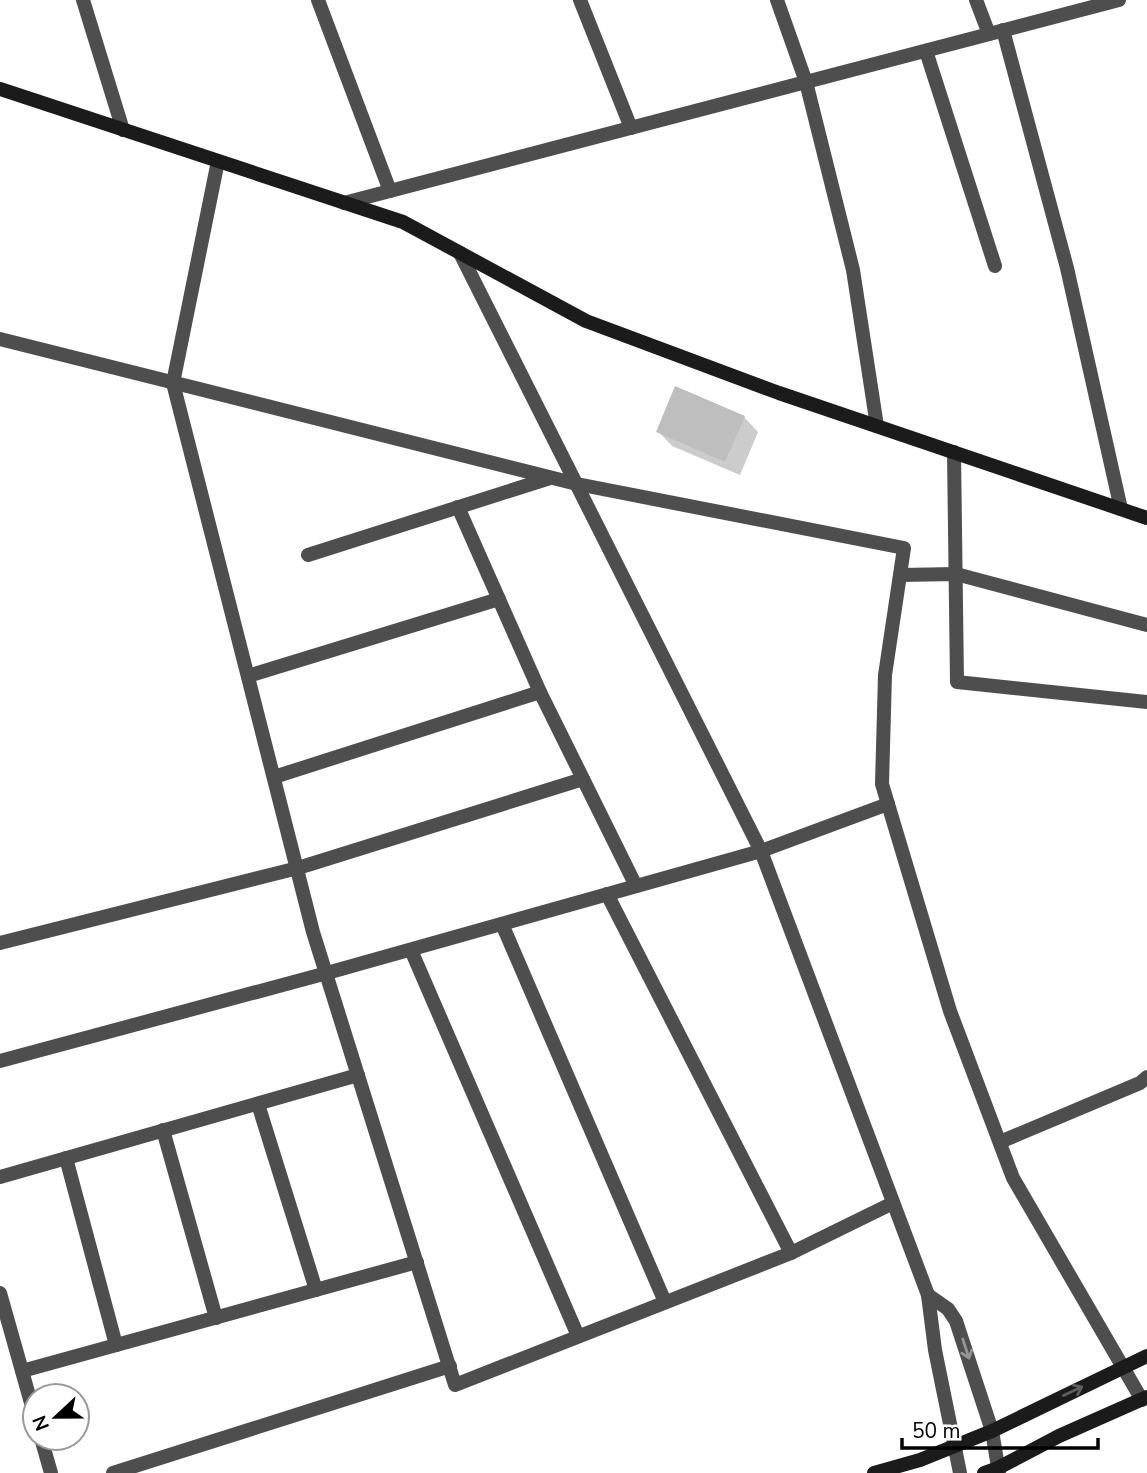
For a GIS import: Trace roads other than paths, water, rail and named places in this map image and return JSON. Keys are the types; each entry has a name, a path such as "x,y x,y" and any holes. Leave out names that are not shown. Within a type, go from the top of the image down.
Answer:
{"street":[{"path":"83,0 123,130"},
{"path":"318,0 390,191"},
{"path":"580,0 631,128"},
{"path":"777,0 806,82 853,270 877,426"},
{"path":"976,0 996,32 1067,268 1121,509"},
{"path":"344,203 1119,0"},
{"path":"926,51 995,266"},
{"path":"0,89 403,222 586,321 779,393 1147,518"},
{"path":"218,161 173,383 327,973 456,1385 791,1253 893,1203"},
{"path":"460,253 761,851 928,1295 932,1332 960,1473"},
{"path":"0,339 551,478 904,548 885,675 882,785 950,1011 1013,1178 1145,1398 1059,1436 993,1471 992,1431 956,1321 948,1309 928,1295"},
{"path":"954,452 957,682 1147,702"},
{"path":"308,555 551,478"},
{"path":"458,507 540,692 636,886"},
{"path":"900,575 956,574 1147,625"},
{"path":"248,676 499,599"},
{"path":"274,777 540,692"},
{"path":"0,943 298,868 583,779"},
{"path":"0,1061 411,950 761,851 888,804"},
{"path":"607,894 791,1253"},
{"path":"502,924 665,1302"},
{"path":"411,950 578,1336"},
{"path":"0,1177 358,1074"},
{"path":"1000,1142 1140,1083 1147,1077"},
{"path":"258,1104 316,1290"},
{"path":"163,1130 216,1318"},
{"path":"66,1158 116,1345"},
{"path":"22,1371 417,1262"},
{"path":"0,1293 25,1382"},
{"path":"874,1473 920,1460 992,1431 1147,1356"},
{"path":"113,1473 450,1366"},
{"path":"45,1452 51,1473"}]}
